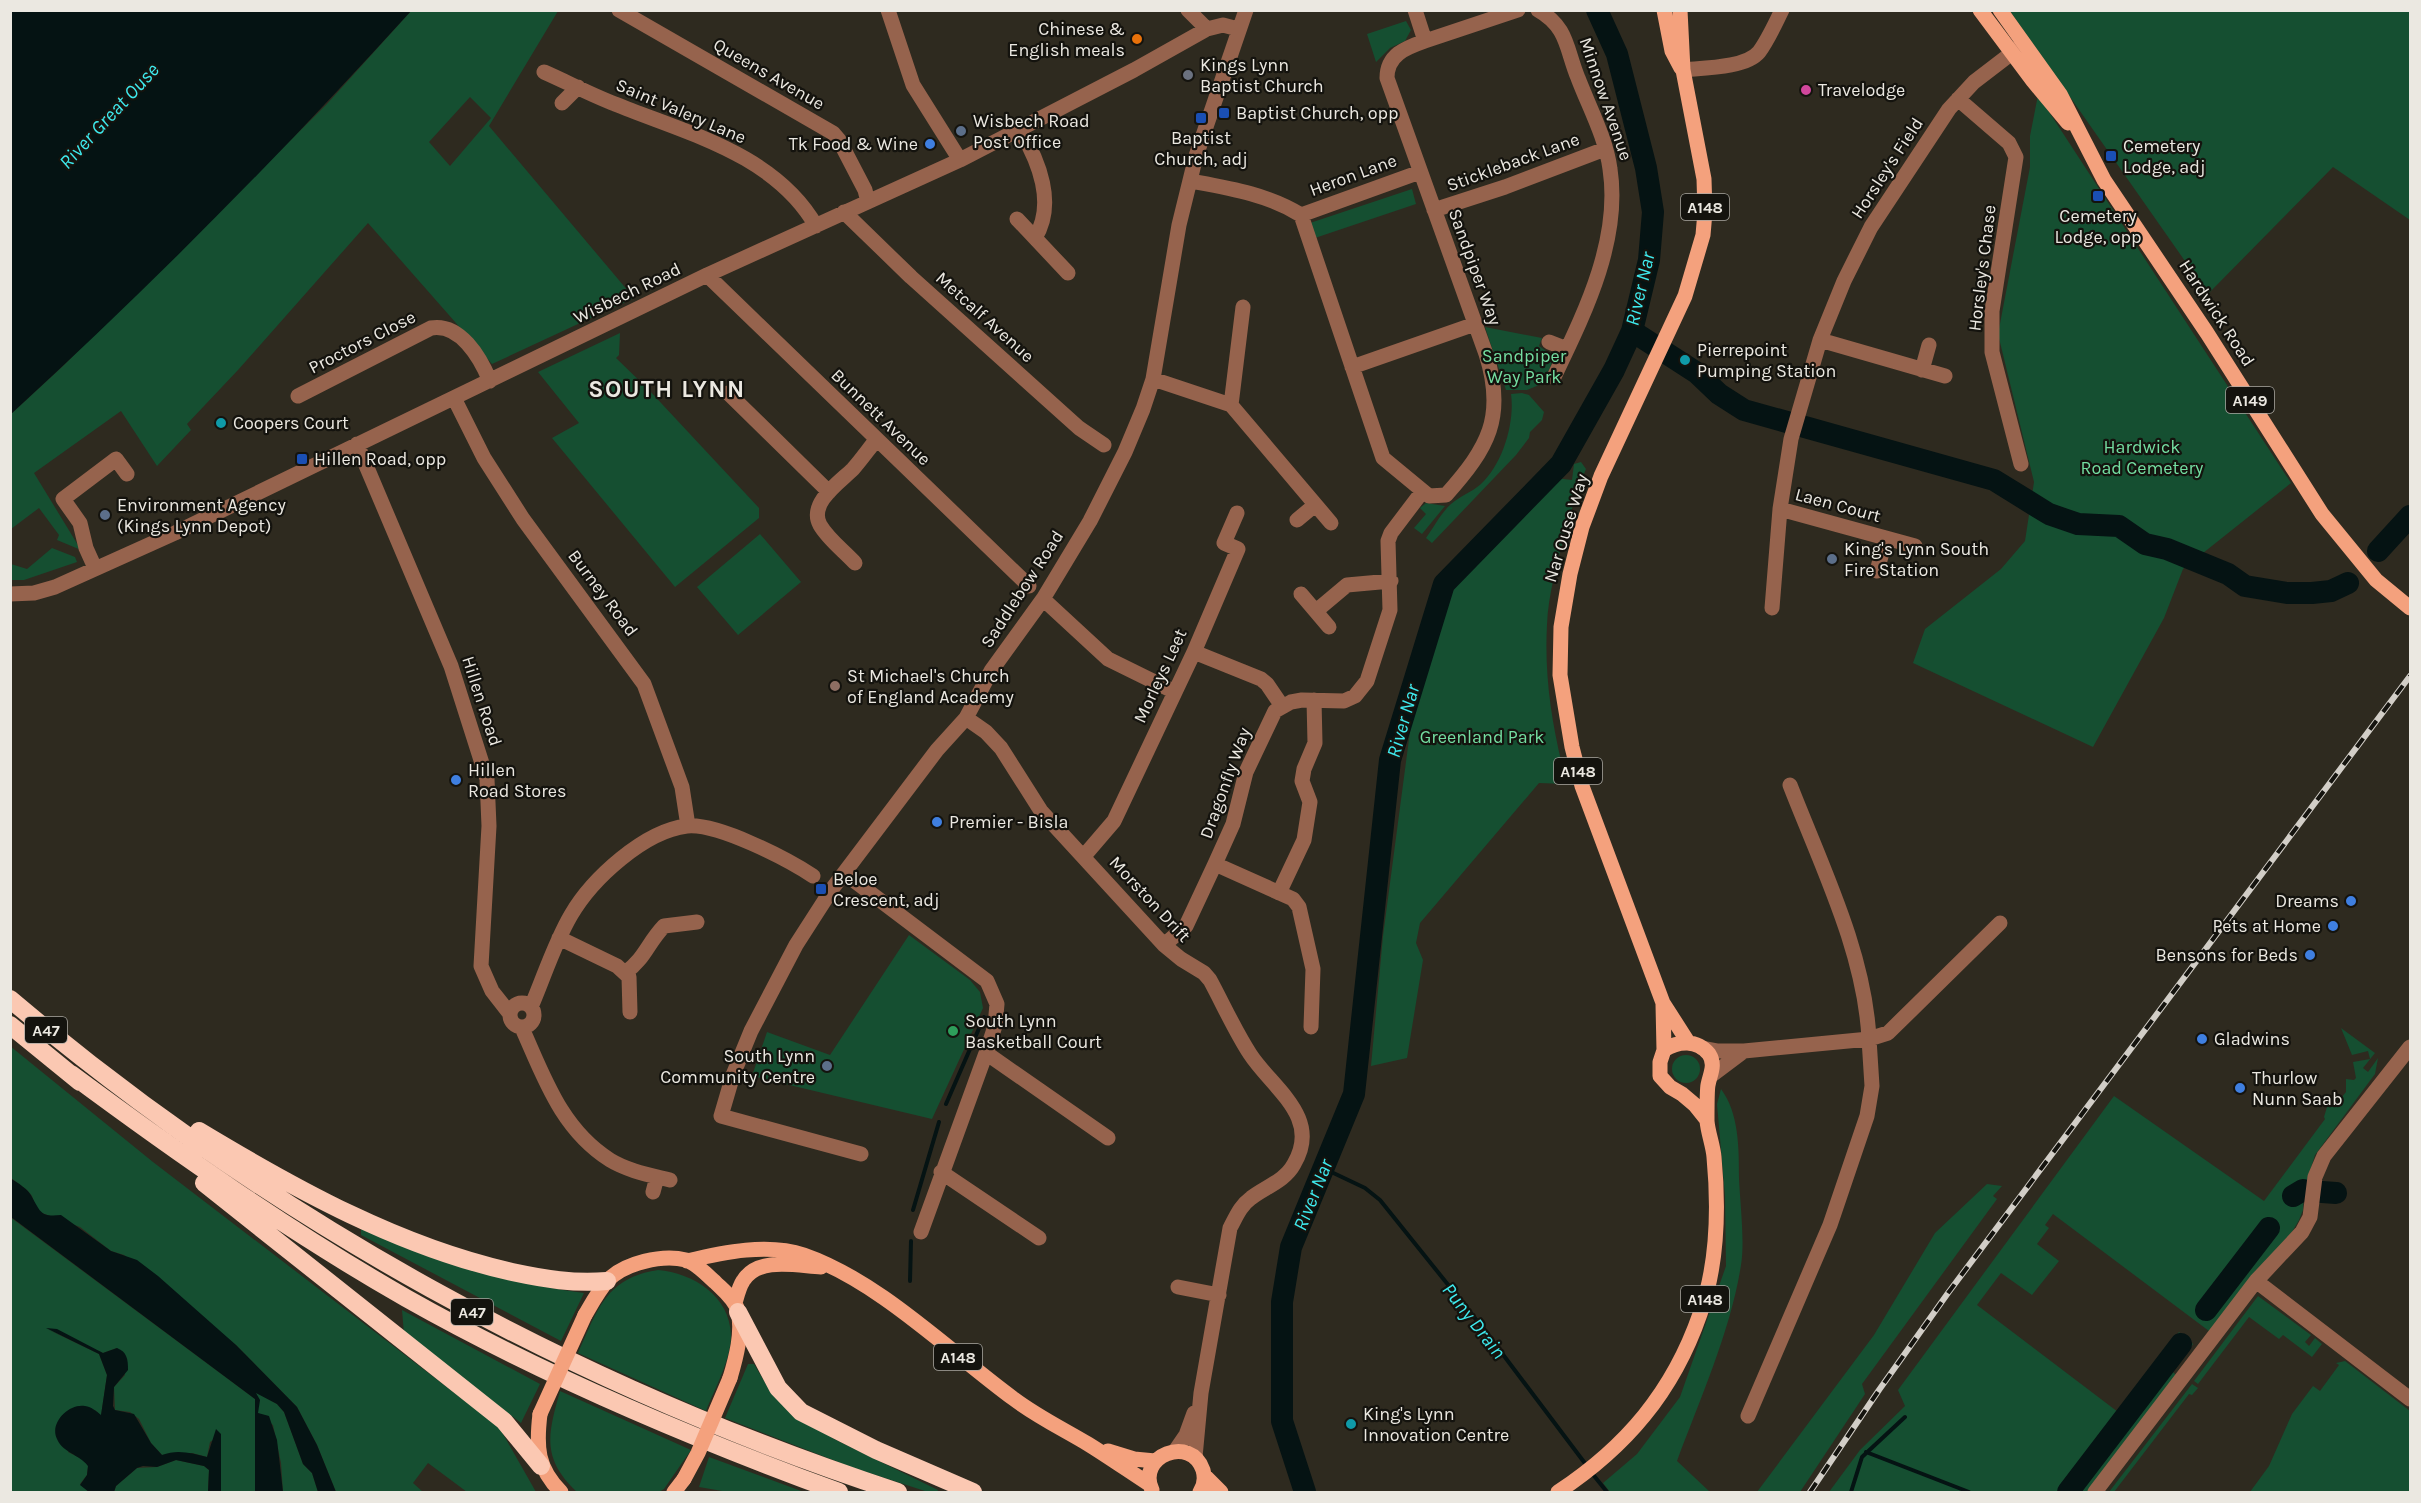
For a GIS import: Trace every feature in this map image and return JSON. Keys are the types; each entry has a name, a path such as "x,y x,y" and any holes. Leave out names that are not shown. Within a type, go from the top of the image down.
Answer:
{"highway":[{"name":"A47","path":"10,999 77,1067 282,1247 504,1421 552,1483"},
{"name":"A47","path":"10,1025 192,1140 302,1214 418,1283 498,1326 700,1420 783,1453 898,1492"},
{"name":"A47","path":"77,1067 351,1215 398,1236 488,1266 530,1276 567,1283 607,1281"},
{"name":"A47","path":"77,1067 182,1156 293,1230 406,1298 483,1339 692,1437 839,1492"},
{"path":"736,1308 778,1388 801,1412 876,1450 973,1492"}],"main road":[{"name":"Nar Ouse Way","path":"1664,10 1672,51 1683,70"},
{"name":"Nar Ouse Way","path":"1559,1492 1612,1452 1643,1419 1680,1364 1701,1314 1718,1225 1714,1154 1707,1120 1710,1056 1695,1045 1663,1003 1582,786 1572,747 1560,675 1561,627 1570,574 1582,527 1601,476 1667,339 1685,296 1703,235 1705,212 1701,157 1683,70 1680,10"},
{"name":"Hardwick Road","path":"1980,10 2060,94 2104,180 2207,333 2322,514 2376,580 2410,608"},
{"name":"Hardwick Road","path":"2000,10 2018,49"},
{"name":"Nar Ouse Way","path":"1663,1003 1664,1050 1660,1062 1660,1076 1670,1087 1682,1094 1707,1120"},
{"path":"1664,1050 1675,1043 1695,1045"},
{"path":"1682,1094 1697,1092 1710,1080"},
{"name":"A148","path":"552,1483 538,1432 540,1414 585,1315 607,1281 618,1272 654,1260 687,1261 715,1254 769,1250 805,1256 856,1280 885,1299 1036,1415 1088,1444 1151,1488"},
{"path":"687,1261 708,1276 736,1308"},
{"name":"A148","path":"674,1492 698,1453 730,1378 738,1346 736,1308 743,1281 751,1272 776,1264 830,1267"},
{"name":"A148","path":"1088,1444 1134,1459 1155,1461"},
{"path":"1151,1488 1150,1471 1155,1461 1162,1455 1175,1451 1185,1452 1195,1457 1204,1475 1221,1492"},
{"path":"1200,1492 1204,1475"}],"street":[{"name":"Queens Avenue","path":"619,10 833,133 844,149 868,202"},
{"path":"888,10 913,85 960,160"},
{"path":"1188,10 1207,29 1222,26 1238,30 1246,10"},
{"path":"1414,10 1425,41"},
{"name":"Sandpiper Way","path":"1422,492 1435,497 1446,495 1476,460 1490,429 1495,391 1493,378 1475,324 1420,172 1387,69 1393,57 1425,41 1518,10"},
{"name":"Minnow Avenue","path":"1538,10 1562,29 1610,169 1610,226 1595,280 1554,377"},
{"path":"1683,70 1748,60 1758,53 1782,10"},
{"name":"Wisbech Road","path":"10,594 34,593 55,587 175,533 707,275 960,160 1134,70 1207,29"},
{"name":"Saddlebow Road","path":"861,1154 721,1116 733,1075 751,1030 796,945 844,873 937,750 966,718 991,671 1043,599 1090,521 1125,452 1153,379 1179,225 1190,181 1229,65 1238,30"},
{"name":"Horsley's Field","path":"1772,608 1780,509 1792,434 1820,340 1844,281 1871,227 1958,99 1974,82 2018,49"},
{"name":"Saint Valery Lane","path":"544,72 612,103 720,145 745,158 797,198 816,226"},
{"path":"562,103 578,87"},
{"name":"Horsley's Chase","path":"1958,99 2009,143 2016,157 1992,311 1992,352 2021,464"},
{"path":"1020,130 1027,141 1045,190 1046,201 1041,229 1035,238"},
{"name":"Stickleback Lane","path":"1434,210 1505,187 1605,149"},
{"name":"Heron Lane","path":"1300,215 1420,172"},
{"path":"1190,181 1265,197 1300,215 1383,458 1422,492 1392,532 1388,542 1391,581 1390,610 1367,681 1361,691 1344,701 1314,700 1291,702 1282,706 1261,679 1194,652"},
{"name":"Metcalf Avenue","path":"844,212 911,277 1079,428 1104,445"},
{"path":"1017,219 1068,273"},
{"name":"Bunnett Avenue","path":"707,275 1029,586"},
{"path":"1231,405 1243,307"},
{"path":"1352,367 1475,324"},
{"name":"Proctors Close","path":"298,396 420,333 441,327 454,331 481,360 490,381"},
{"path":"1820,340 1945,376"},
{"path":"1549,342 1567,349"},
{"path":"1922,370 1929,345"},
{"path":"1153,379 1231,405 1330,523"},
{"path":"728,393 829,492"},
{"name":"Burney Road","path":"454,398 484,458 523,519 644,684 682,788 688,826"},
{"path":"855,563 820,524 818,515 821,502 853,469 876,440"},
{"name":"Hillen Road","path":"357,444 451,666 487,780 489,826 481,966 492,991 510,1014 512,1022 522,1028 551,1093 571,1127 610,1160 660,1183"},
{"path":"95,568 86,548 80,523 63,499 116,459 127,474"},
{"path":"1297,520 1315,505"},
{"name":"Laen Court","path":"1780,509 1915,546"},
{"name":"Morleys Leet","path":"1084,856 1114,821 1194,652 1238,549 1224,543 1237,513"},
{"name":"Laen Court","path":"1877,571 1886,538"},
{"path":"1316,611 1347,585 1391,581"},
{"path":"1301,594 1329,627"},
{"path":"1043,599 1108,659 1175,692"},
{"path":"1280,893 1304,840 1310,802 1302,781 1304,769 1315,743 1314,700"},
{"name":"Dragonfly Way","path":"1164,945 1186,926 1233,824 1246,772 1270,718 1282,706"},
{"name":"Morston Drift","path":"966,718 986,732 1001,748 1041,811 1164,945 1204,973 1210,980 1249,1052 1288,1098 1300,1122 1302,1143 1294,1166 1276,1183 1244,1204 1230,1228 1201,1393 1195,1457"},
{"path":"1748,1416 1830,1225 1867,1116 1872,1086 1867,1004 1863,983 1790,785"},
{"path":"522,1028 530,1025 534,1018 531,1007 559,938 572,914 598,878 632,850 660,835 688,826 719,832 773,852 813,876"},
{"path":"1215,864 1293,899 1299,907 1312,969 1314,994 1311,1027"},
{"path":"844,873 987,981 997,1004 995,1026 921,1232"},
{"path":"625,973 639,962 651,939 664,926 697,922"},
{"path":"1695,1045 1718,1051 1744,1051 1869,1039 1888,1033 2000,923"},
{"path":"559,938 617,966 629,977 630,1012"},
{"path":"510,1014 516,1005 524,1003 531,1007"},
{"path":"2095,1492 2256,1281 2302,1232 2310,1217 2314,1178 2324,1156 2410,1047"},
{"path":"1710,1080 1744,1051"},
{"path":"986,1053 1108,1138"},
{"path":"941,1172 1039,1238"},
{"path":"2256,1281 2410,1399"},
{"path":"1178,1287 1219,1295"},
{"name":"Morston Drift","path":"1175,1451 1186,1435 1201,1393"}],"green space":[{"path":"411,11 558,11 489,126 634,298 492,364 368,223 187,424 191,430 157,466 121,411 34,473 81,550 57,540 59,535 39,508 11,529 11,414 63,366 326,105","holes":["470,97 491,118 450,166 429,142"]},
{"path":"2010,11 2410,11 2410,220 2333,167 2208,294"},
{"path":"1406,21 1411,30 1405,41 1390,48 1376,62 1367,34"},
{"name":"Hardwick Road Cemetery","path":"2038,95 2291,483 2183,569 2164,618 2093,747 1913,663 1925,629 2001,569 2025,541 2034,482 1998,334 2030,167 2030,136"},
{"path":"1412,189 1416,204 1312,239 1310,223"},
{"name":"Sandpiper Way Park","path":"1485,327 1542,338 1539,346 1552,355 1553,360 1544,383 1527,390 1506,390"},
{"path":"620,333 619,355 616,358 759,508 759,518 675,587 552,438 579,423 538,372"},
{"path":"1511,394 1529,395 1544,412 1542,420 1530,432 1529,438 1516,455 1432,543 1426,538 1444,512 1451,504 1481,484 1496,465 1509,430"},
{"name":"Greenland Park","path":"1581,462 1586,469 1575,499 1557,565 1549,602 1546,645 1551,705 1567,784 1539,783 1420,923 1416,943 1423,960 1407,1058 1371,1066 1383,936 1411,724 1448,599 1461,577 1555,478 1572,480 1574,464"},
{"path":"1426,503 1445,506 1422,534 1414,528 1426,514 1420,508"},
{"path":"760,534 801,582 738,635 697,587"},
{"path":"52,548 75,557 77,562 24,580 11,580 11,564 27,569"},
{"path":"909,935 970,980 980,992 983,1008 932,1119 752,1076 767,1032 830,1055"},
{"path":"2341,1028 2375,1053 2363,1068 2368,1072 2378,1058 2375,1074 2315,1155 2304,1190 2303,1210 2292,1232 2209,1331 2053,1214 2045,1225 2049,1228 2037,1244 2059,1261 2032,1295 2001,1273 1977,1305 2118,1412 2179,1332 2193,1344 2172,1371 2176,1375 2088,1492 1829,1492 1860,1450 1905,1406 1898,1390 2114,1096 2264,1201 2325,1119 2330,1097 2341,1098 2346,1092 2346,1079 2356,1078 2353,1062 2370,1059 2368,1051 2352,1055"},
{"path":"10,1046 153,1162 499,1427 536,1492 467,1492 428,1463 413,1483 423,1492 336,1492 317,1445 297,1407 236,1345 124,1255 111,1251 80,1227 42,1213 36,1208 27,1190 11,1178"},
{"path":"1686,1055 1696,1059 1700,1069 1696,1079 1686,1083 1676,1079 1672,1069 1676,1059"},
{"path":"1721,1089 1727,1098 1737,1131 1742,1234 1741,1265 1722,1339 1677,1461 1710,1492 1610,1492 1603,1483 1637,1454 1680,1397 1726,1266 1725,1196 1717,1104"},
{"path":"1987,1184 2002,1186 1993,1196 1997,1199 1862,1384 1865,1394 1800,1492 1757,1492 1874,1335 1935,1233"},
{"path":"10,1217 255,1399 255,1492 221,1492 221,1435 210,1442 207,1457 192,1453 162,1455 151,1443 139,1419 130,1412 115,1410 114,1387 125,1375 117,1348 103,1353 47,1329 99,1354 107,1375 101,1416 95,1410 68,1452 84,1460 88,1466 87,1475 80,1484 89,1492 11,1492"},
{"path":"361,1227 415,1251 470,1270 554,1289 584,1293 561,1341 361,1235"},
{"path":"658,1270 684,1276 707,1289 717,1298 729,1321 731,1335 728,1354 706,1411 578,1353 598,1310 615,1288 640,1274"},
{"path":"2258,1296 2311,1335 2305,1342 2309,1346 2315,1338 2322,1344 2312,1357 2283,1335 2279,1339 2249,1317 2198,1384 2194,1381"},
{"path":"402,1310 540,1384 521,1423 404,1334"},
{"path":"2345,1361 2410,1411 2410,1492 2250,1492 2269,1466 2292,1414 2313,1386 2320,1391 2339,1365 2336,1363"},
{"path":"748,1364 754,1364 770,1391 834,1439 938,1490 937,1492 928,1492 851,1467 725,1418"},
{"path":"2192,1384 2198,1388 2192,1395 2189,1394 2114,1492 2109,1492"},
{"path":"560,1391 691,1450 664,1489 659,1492 577,1492 557,1468 551,1445 553,1420"},
{"path":"255,1392 277,1404 284,1412 303,1464 312,1473 318,1492 283,1492 281,1463 273,1425 258,1413"},
{"path":"709,1457 804,1492 728,1492 699,1487"},
{"path":"176,1460 204,1466 209,1470 208,1492 114,1492 116,1486 137,1468 157,1467"}],"water":[{"name":"River Great Ouse","path":"11,10 411,11 216,217 115,317 11,414"},
{"path":"10,1178 28,1191 42,1213 61,1215 111,1251 137,1260 236,1345 297,1407 317,1445 336,1492 318,1492 312,1473 303,1464 284,1412 277,1404 256,1393 260,1400 258,1413 269,1416 277,1440 283,1492 255,1492 255,1399 11,1217"},
{"path":"46,1328 57,1329 103,1353 117,1348 125,1354 128,1370 114,1387 113,1406 115,1410 134,1414 151,1443 162,1455 179,1452 207,1457 216,1429 221,1434 221,1492 208,1492 209,1470 204,1466 176,1460 157,1467 137,1468 116,1486 114,1492 89,1492 80,1485 87,1475 88,1466 60,1444 55,1433 56,1427 62,1415 79,1406 90,1407 101,1415 107,1375 99,1354"}],"waterway":[{"name":"River Nar","path":"1305,1492 1282,1421 1282,1302 1291,1247 1354,1094 1390,760 1444,584 1561,464 1614,370 1632,331 1649,260 1653,212 1646,168 1617,54 1597,10"},
{"path":"1632,331 1697,373 1719,394 1744,410 1994,480 2049,514 2078,524 2119,526 2145,544 2167,549 2228,574 2245,586 2287,593 2312,593 2331,591 2348,583"},
{"path":"2378,551 2410,516"},
{"path":"946,1104 984,1017"},
{"path":"913,1210 939,1122"},
{"name":"Puny Drain","path":"1325,1169 1365,1188 1380,1200 1486,1332 1587,1466"},
{"path":"2293,1196 2303,1190"},
{"path":"2322,1192 2336,1193"},
{"path":"2206,1310 2269,1228"},
{"path":"910,1281 911,1241"},
{"path":"2068,1492 2181,1344"},
{"path":"1851,1492 1862,1457 1905,1417"},
{"path":"1866,1452 1969,1492"},
{"name":"Puny Drain","path":"1591,1472 1607,1492"}],"railway":[{"path":"1810,1492 1948,1293 2410,676"}],"place":[{"name":"Chinese & English meals","path":"1137,39"},
{"name":"Kings Lynn Baptist Church","path":"1188,75"},
{"name":"Travelodge","path":"1806,90"},
{"name":"Baptist Church, opp","path":"1224,113"},
{"name":"Baptist Church, adj","path":"1201,118"},
{"name":"Wisbech Road Post Office","path":"961,131"},
{"name":"Tk Food & Wine","path":"930,144"},
{"name":"Cemetery Lodge, adj","path":"2111,156"},
{"name":"Cemetery Lodge, opp","path":"2098,196"},
{"name":"Pierrepoint Pumping Station","path":"1685,360"},
{"name":"Coopers Court","path":"221,423"},
{"name":"Hillen Road, opp","path":"302,459"},
{"name":"Environment Agency (Kings Lynn Depot)","path":"105,515"},
{"name":"King's Lynn South Fire Station","path":"1832,559"},
{"name":"St Michael's Church of England Academy","path":"835,686"},
{"name":"Hillen Road Stores","path":"456,780"},
{"name":"Premier - Bisla","path":"937,822"},
{"name":"Beloe Crescent, adj","path":"821,889"},
{"name":"Dreams","path":"2351,901"},
{"name":"Pets at Home","path":"2333,926"},
{"name":"Bensons for Beds","path":"2310,955"},
{"name":"South Lynn Basketball Court","path":"953,1031"},
{"name":"Gladwins","path":"2202,1039"},
{"name":"South Lynn Community Centre","path":"827,1066"},
{"name":"Thurlow Nunn Saab","path":"2240,1088"},
{"name":"King's Lynn Innovation Centre","path":"1351,1424"}],"district":[{"name":"SOUTH LYNN","path":"667,389"}]}
